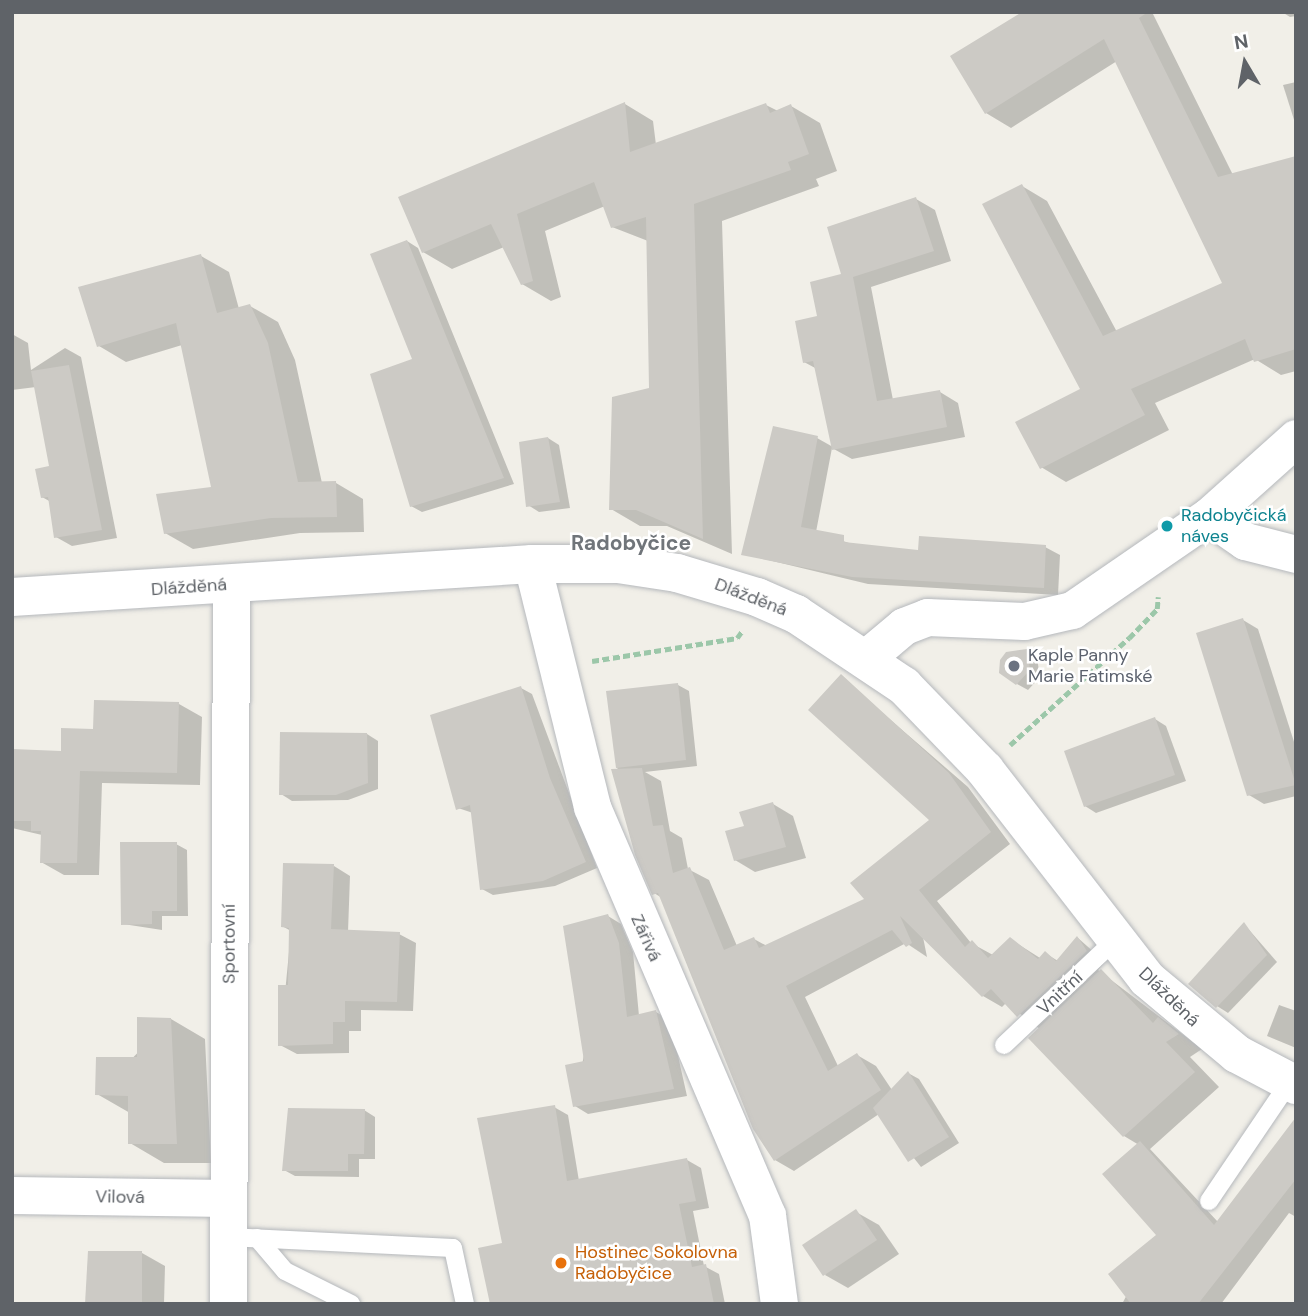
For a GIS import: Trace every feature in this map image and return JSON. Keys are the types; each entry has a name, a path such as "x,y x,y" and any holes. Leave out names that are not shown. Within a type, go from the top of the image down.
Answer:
{"street":[{"path":"867,657 904,626 928,617 1051,619 1164,548 1209,516 1296,438"},
{"path":"1209,516 1245,541 1296,554"},
{"name":"Dlážděná","path":"12,597 532,564 618,564 677,573 757,597 867,657 945,724 985,770 1115,940 1180,1012 1292,1084"},
{"name":"Zářivá","path":"532,564 592,807 617,873 767,1216 779,1304"},
{"name":"Sportovní","path":"228,1304 242,1237 228,1198 230,584"},
{"name":"Vilová","path":"12,1195 228,1198"}],"lane":[{"name":"Vnitřní","path":"1004,1045 1115,940"},
{"path":"1209,1200 1292,1084"},
{"path":"242,1237 285,1271 351,1304"},
{"path":"242,1237 453,1248 465,1304"}],"path":[{"path":"985,770 1157,609 1164,548"},
{"path":"558,667 737,638 757,597"}],"building":[{"path":"1022,12 1148,12 1139,18 1218,177 1296,156 1296,349 1254,362 1245,339 1131,389 1145,415 1040,469 1015,422 1080,389 982,204 1022,184 1103,336 1222,283 1104,39 985,114 950,56"},
{"path":"625,102 630,152 766,103 770,113 791,104 809,154 788,162 791,170 694,204 703,539 636,510 609,510 612,397 649,388 646,217 611,228 594,182 517,214 533,281 521,285 491,224 422,253 398,197"},
{"path":"916,197 934,251 853,277 877,401 940,390 947,427 832,450 813,361 803,363 795,321 817,316 810,282 841,274 827,227"},
{"path":"407,240 504,478 410,507 370,374 412,359 370,254"},
{"path":"201,254 217,313 250,304 268,343 298,482 336,481 337,517 271,518 164,534 156,494 211,487 176,323 97,347 78,287"},
{"path":"69,365 102,530 54,538 48,497 41,498 35,469 49,466 31,371"},
{"path":"773,426 818,436 801,527 844,535 844,542 918,550 919,536 1046,545 1044,588 852,577 741,555"},
{"path":"548,437 560,502 526,507 519,442"},
{"path":"1243,618 1296,785 1247,796 1196,633"},
{"path":"1027,649 1030,670 1016,685 999,673 1000,660 1006,652"},
{"path":"841,674 949,773 991,832 919,890 965,947 972,940 988,958 1010,937 1038,959 1045,951 1056,961 1077,936 1087,951 1017,1017 991,989 982,997 900,916 912,943 906,947 892,930 786,986 828,1071 857,1053 881,1090 774,1161 753,1129 658,893 652,895 635,855 611,769 642,768 653,826 663,825 673,873 690,867 724,950 754,937 759,948 864,899 850,883 929,820 808,710"},
{"path":"678,683 686,760 616,768 606,691"},
{"path":"521,686 550,778 586,862 543,881 480,890 470,805 456,810 430,715"},
{"path":"94,700 179,702 177,773 80,771 77,863 40,863 41,831 31,831 31,821 12,821 12,749 61,751 61,728 93,729"},
{"path":"1155,717 1175,775 1084,807 1064,751"},
{"path":"280,732 367,733 368,783 336,795 279,795"},
{"path":"773,802 786,847 734,861 725,831 744,826 739,812"},
{"path":"120,842 177,842 177,911 152,911 152,924 121,925"},
{"path":"283,863 334,864 331,929 400,932 397,1002 345,1001 345,1022 333,1022 333,1044 278,1046 278,985 288,985 289,928 281,927"},
{"path":"608,914 619,943 627,1017 656,1010 674,1089 573,1107 565,1065 584,1061 563,926"},
{"path":"1244,922 1267,955 1216,1008 1188,984"},
{"path":"1101,969 1153,1023 1158,1017 1179,1034 1166,1042 1195,1072 1123,1137 1028,1038"},
{"path":"137,1017 171,1018 177,1144 128,1144 128,1096 95,1095 96,1057 137,1057"},
{"path":"908,1071 949,1137 908,1162 873,1108"},
{"path":"555,1105 567,1181 687,1158 696,1201 679,1204 692,1267 706,1264 714,1304 490,1304 478,1248 502,1243 477,1118"},
{"path":"288,1108 365,1109 364,1154 348,1154 348,1171 282,1171"},
{"path":"1296,1117 1296,1179 1198,1304 1131,1304 1108,1274 1156,1235 1102,1174 1140,1141 1214,1225"},
{"path":"856,1209 877,1240 823,1276 802,1245"},
{"path":"88,1251 142,1251 142,1304 85,1304"}],"place":[{"name":"Radobyčická náves","path":"1167,526"},
{"name":"Kaple Panny Marie Fatimské","path":"1014,666"},
{"name":"Hostinec Sokolovna Radobyčice","path":"561,1263"}],"district":[{"name":"Radobyčice","path":"631,543"}]}
